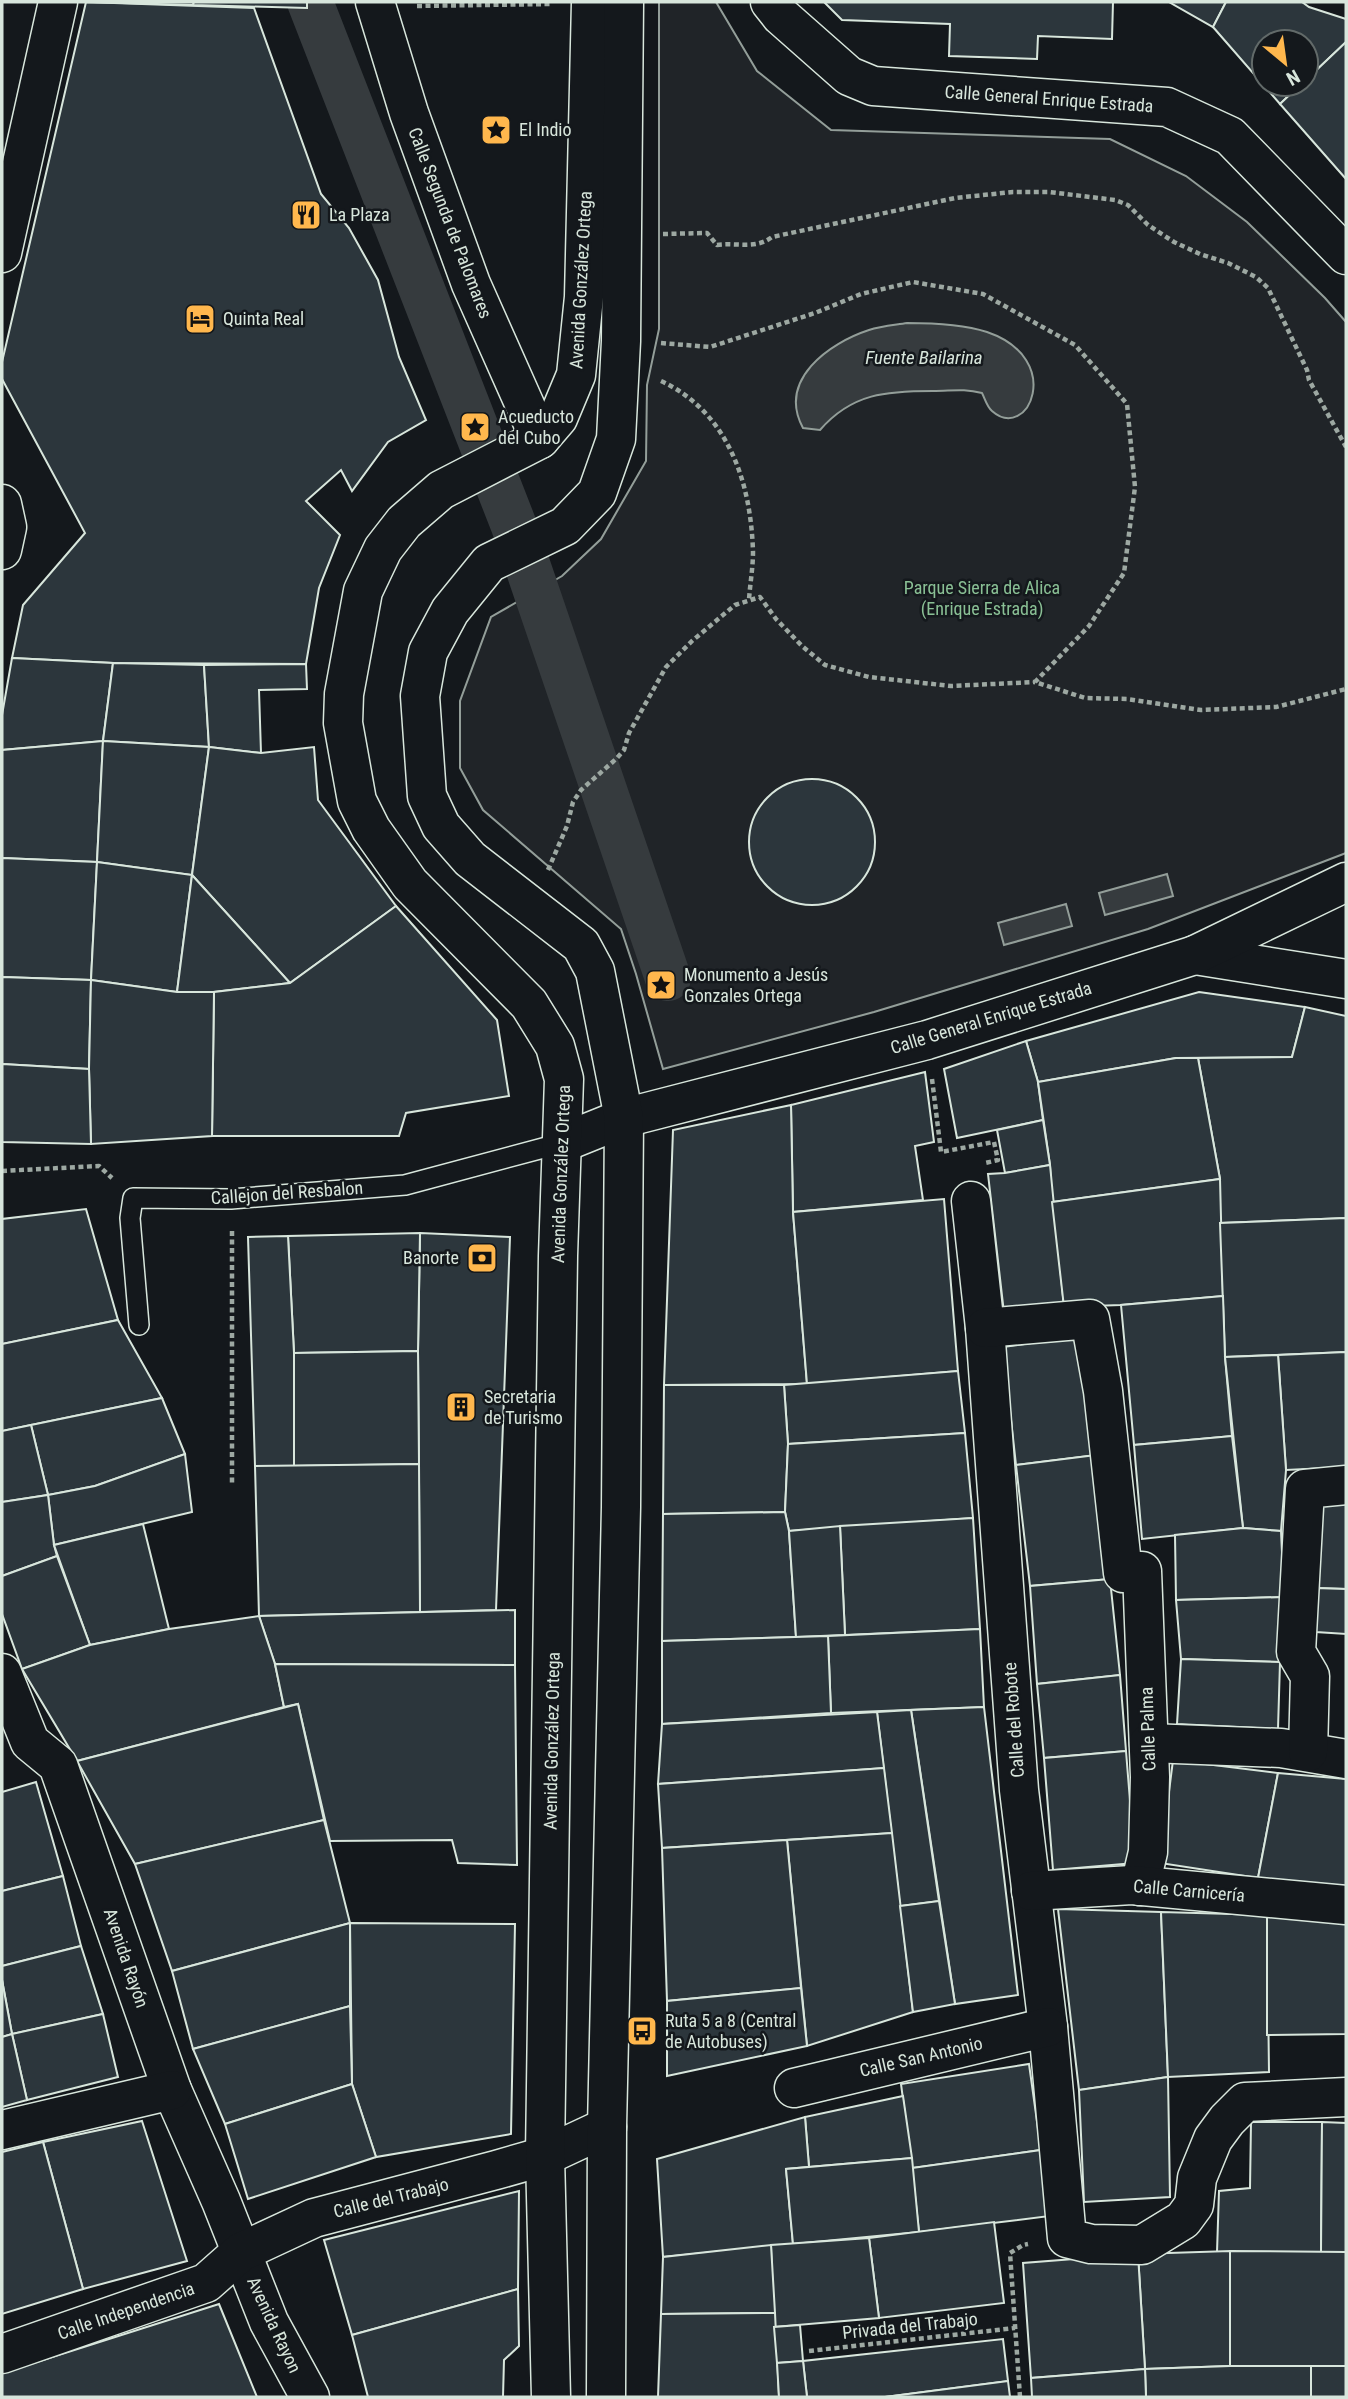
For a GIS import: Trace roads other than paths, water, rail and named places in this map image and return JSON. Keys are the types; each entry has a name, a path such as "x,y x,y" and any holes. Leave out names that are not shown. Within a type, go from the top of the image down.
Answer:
{"street":[{"path":"2,253 58,2"},
{"name":"Avenida González Ortega","path":"602,2 622,234 621,358 616,439 597,493 565,526 489,563 450,611 428,652 420,696 427,796 441,826 470,859 581,945 595,971 624,1118 621,1507 607,2127 606,2397"},
{"name":"Avenida González Ortega","path":"551,2397 545,2155 558,1256 564,1079 555,1046 529,1004 410,884 371,829 357,801 343,723 344,694 363,591 383,550 404,522 441,490 540,439 558,418 576,375 584,297 602,2"},
{"name":"Calle General Enrique Estrada","path":"770,2 781,16 849,76 873,86 1167,107 1230,136 1346,256"},
{"name":"Calle Segunda de Palomares","path":"376,4 408,113 471,284 540,439"},
{"path":"2,504 7,527 2,550"},
{"name":"Calle General Enrique Estrada","path":"562,1143 624,1118 928,1040 1195,955 1346,882"},
{"path":"1195,955 1346,979"},
{"name":"Calle del Robote","path":"971,1183 985,1328 1019,1790 1048,2027 1067,2238 1091,2244 1142,2245 1183,2220 1194,2205 1197,2178 1213,2139 1245,2102 1346,2097"},
{"name":"Calle Palma","path":"985,1328 1090,1319 1103,1391 1123,1573 1142,1571 1150,1777 1147,1852 1140,1885"},
{"path":"1308,1752 1310,1676 1296,1652 1305,1489 1346,1485"},
{"name":"Avenida Rayón","path":"2,1673 16,1748 58,1765 172,2090 241,2252"},
{"path":"1149,1743 1281,1748 1346,1759"},
{"name":"Calle Carnicería","path":"1031,1891 1140,1885 1346,1905"},
{"name":"Calle San Antonio","path":"794,2088 1048,2027"},
{"path":"2,2130 172,2090"},
{"name":"Calle del Trabajo","path":"241,2252 314,2218 545,2155 607,2127"},
{"name":"Calle Independencia","path":"2,2354 206,2283 241,2252"},
{"name":"Avenida Rayon","path":"241,2252 269,2322 310,2397"}],"lane":[{"name":"Callejon del Resbalon","path":"139,1325 130,1218 133,1198 231,1199 405,1185 562,1143"}],"water":[{"name":"Fuente Bailarina","path":"907,323 968,327 987,332 1011,344 1026,360 1033,377 1033,394 1027,407 1018,416 1005,418 990,409 982,393 963,390 900,392 858,401 845,408 820,430 803,428 797,411 797,394 802,379 811,366 838,344 854,336"},
{"path":"1167,874 1173,896 1105,915 1099,893"},
{"path":"1066,904 1072,926 1004,945 998,923"}],"waterway":[{"name":"Acueducto del Cubo","path":"310,2 514,526 668,978"}],"place":[{"name":"El Indio","path":"496,130"},
{"name":"La Plaza","path":"306,215"},
{"name":"Quinta Real","path":"200,319"},
{"name":"Acueducto del Cubo","path":"475,427"},
{"name":"Monumento a Jesús Gonzales Ortega","path":"661,985"},
{"name":"Banorte","path":"482,1258"},
{"name":"Secretaria de Turismo","path":"461,1407"},
{"name":"Ruta 5 a 8 (Central de Autobuses)","path":"642,2031"}],"park label":[{"name":"Parque Sierra de Alica (Enrique Estrada)","path":"982,598"}]}
